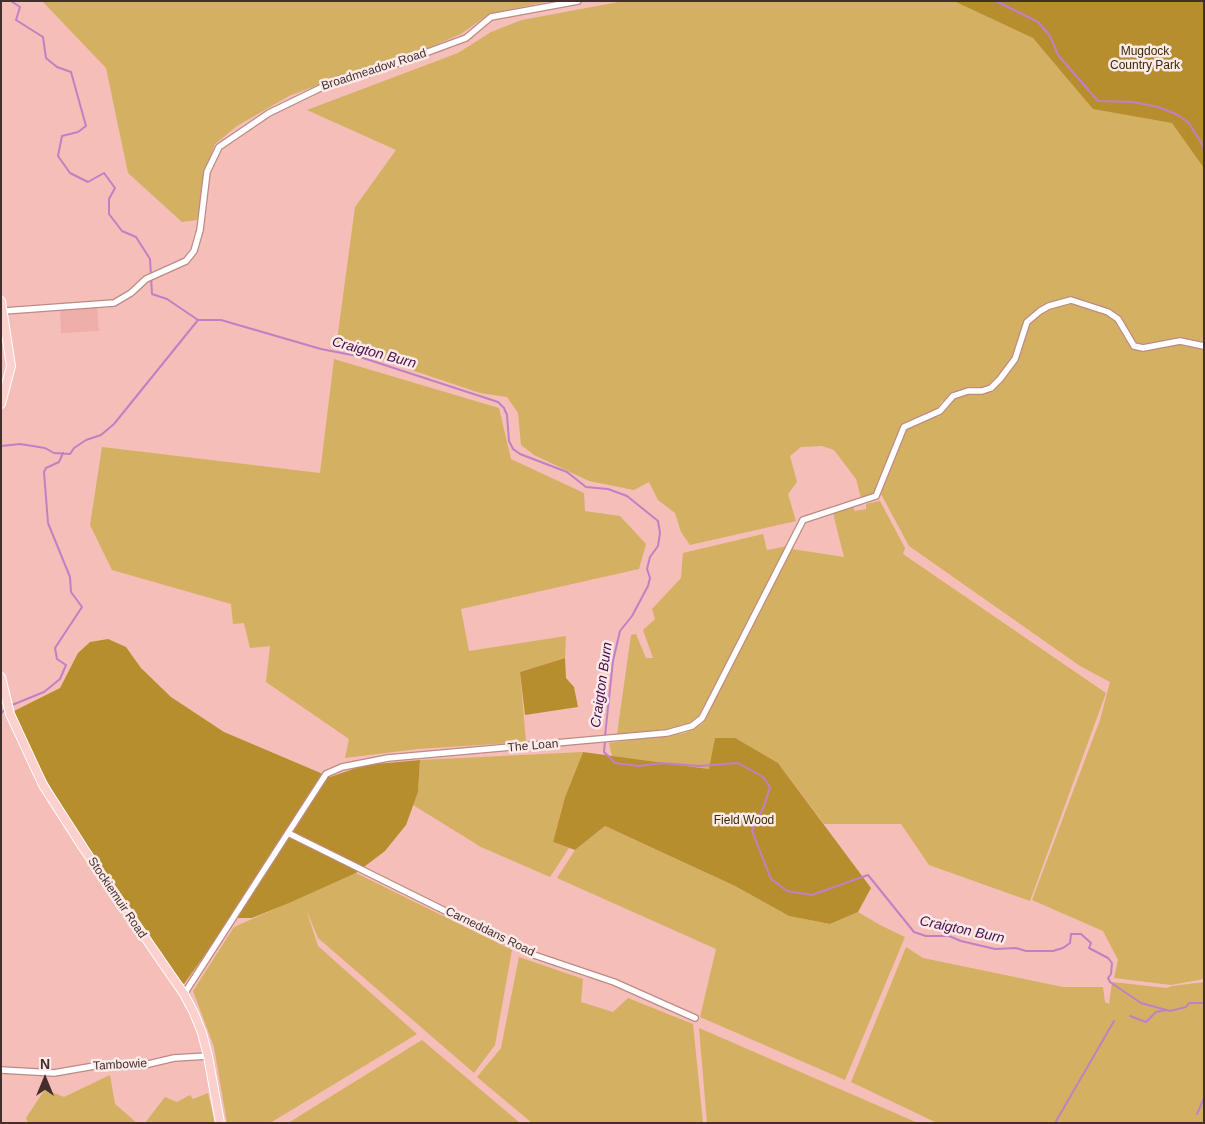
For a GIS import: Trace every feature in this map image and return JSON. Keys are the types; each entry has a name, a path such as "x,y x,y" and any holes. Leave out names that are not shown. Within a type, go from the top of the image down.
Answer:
{"main road":[{"path":"1,301 11,366 1,404"},
{"name":"Stockiemuir Road","path":"1,677 10,714 43,785 84,849 184,994 202,1033 220,1123"}],"street":[{"name":"Broadmeadow Road","path":"4,311 114,303 131,294 150,277 186,261 194,251 200,230 207,172 219,147 251,123 300,96 340,79 371,73 466,38 491,17 578,1"},
{"name":"The Loan","path":"184,994 290,834 326,774 342,767 388,758 609,740 667,733 692,726 702,718 803,520 876,496 904,427 940,411 953,396 968,391 982,391 991,388 1015,360 1027,322 1050,306 1071,300 1108,312 1118,319 1134,346 1143,348 1180,341 1204,346"},
{"name":"Carneddans Road","path":"290,834 534,954 614,982 695,1018"},
{"name":"Tambowie","path":"1,1070 54,1073 100,1065 140,1066 174,1058 208,1056"}],"shaded area":[{"path":"97,308 99,331 61,333 60,311"}],"green space":[{"path":"42,1 551,1 489,14 461,34 419,52 355,71 289,96 237,126 215,144 206,170 197,220 182,222 128,173 106,68"},
{"path":"624,1 1204,1 1204,979 1171,985 1114,978 1118,960 1103,931 1032,900 1100,720 1110,682 1080,666 909,546 881,494 897,446 909,425 940,416 945,403 942,401 938,408 903,423 874,494 861,498 856,479 834,450 822,446 801,447 790,456 797,482 788,494 796,521 690,545 681,532 675,513 658,500 649,482 634,490 589,481 534,455 521,445 518,413 507,397 480,393 373,357 336,348 355,207 396,150 307,110 458,53 491,32 522,20"},
{"name":"Mugdock Country Park","path":"954,1 1204,1 1204,168 1172,123 1093,109 1033,38"},
{"path":"334,359 499,408 511,459 584,493 585,511 620,516 646,544 639,569 461,609 469,651 566,636 565,658 520,672 526,742 418,749 345,758 349,739 266,682 270,646 250,648 244,623 233,624 231,604 112,570 90,525 102,447 320,473"},
{"path":"880,501 905,548 903,554 1106,693 1030,901 929,865 901,824 824,824 778,763 709,769 612,756 609,743 685,733 702,724 792,549 844,557 833,513 853,507 855,511 866,509 866,504"},
{"path":"763,534 767,550 788,546 698,717 688,724 670,729 617,734 631,635 636,634 646,658 653,658 643,630 655,619 652,609 681,578 683,553"},
{"path":"108,639 126,647 141,668 171,697 224,732 330,777 365,765 420,760 418,792 406,825 385,851 356,873 289,903 252,918 231,918 184,984 180,982 100,867 59,803 36,761 14,711 60,688 78,653 90,642"},
{"path":"565,658 566,678 574,687 578,707 525,715 520,672"},
{"name":"Field Wood","path":"715,738 735,738 778,763 871,888 858,912 830,924 789,916 735,886 605,826 575,850 553,842 565,797 583,752 709,769"},
{"path":"583,752 565,797 553,842 569,848 550,877 481,847 413,805 418,792 420,760"},
{"path":"605,826 735,886 789,916 830,924 858,912 905,937 845,1080 700,1017 716,949 557,878 575,850"},
{"path":"356,873 512,950 495,1045 474,1073 318,938 306,909 318,946 417,1034 270,1123 227,1123 214,1047 193,991 234,927"},
{"path":"906,947 923,958 1063,987 1103,987 1105,1002 1109,1004 1112,982 1167,988 1204,982 1204,1123 937,1123 851,1082"},
{"path":"519,957 583,979 581,1002 613,1012 628,998 693,1024 703,1123 532,1123 477,1077 501,1048"},
{"path":"699,1028 918,1123 707,1123"},
{"path":"422,1040 520,1123 288,1123"},
{"path":"110,1075 115,1104 137,1123 28,1123 26,1118 45,1089 64,1097"},
{"path":"208,1093 215,1123 145,1123 165,1097 177,1102 190,1095 193,1099"}],"waterway":[{"name":"Craigton Burn","path":"11,1 20,7 16,20 43,37 46,58 57,67 71,72 86,126 78,132 62,136 58,156 70,173 88,182 104,173 115,188 109,199 109,214 122,231 136,237 150,259 152,294 167,299 198,320 221,320 321,349 357,356 498,402 504,408 507,415 509,441 513,449 520,454 567,472 586,487 608,489 627,496 658,521 660,533 658,546 650,557 647,569 650,578 648,586 632,616 620,631 613,661 605,736"},
{"path":"996,1 1038,22 1050,36 1058,55 1098,101 1133,102 1158,107 1176,114 1188,122 1204,147"},
{"path":"1,446 20,444 45,448 54,453 70,454 74,448 86,440 101,435 114,424 198,320"},
{"path":"12,705 44,692 60,679 66,665 57,659 55,648 82,607 71,592 70,577 48,523 44,472 46,468 59,462 63,453"},
{"path":"1,714 5,709"},
{"name":"Craigton Burn","path":"605,741 604,752 615,763 639,766 662,763 699,766 738,763 763,777 770,787 764,806 752,831 771,879 787,891 812,895 868,875 914,932 926,936 949,936 961,941 995,949 1016,948 1026,951 1053,951 1063,948 1070,943 1071,934 1081,934 1091,943 1089,948 1108,958 1112,963 1111,974 1108,978 1110,982 1141,1003 1170,1011 1186,1007 1189,1003 1204,1003"},
{"path":"1130,1016 1146,1022 1156,1012 1166,1010"},
{"path":"1055,1123 1114,1021"},
{"path":"1197,1114 1204,1098"}]}
